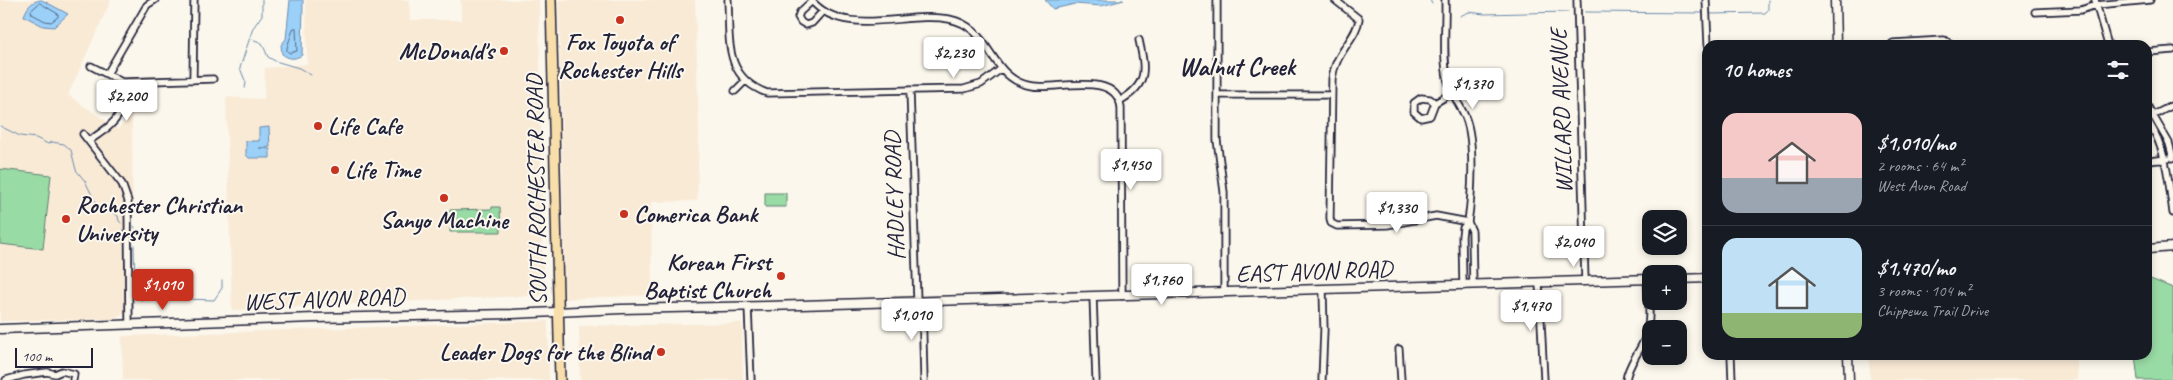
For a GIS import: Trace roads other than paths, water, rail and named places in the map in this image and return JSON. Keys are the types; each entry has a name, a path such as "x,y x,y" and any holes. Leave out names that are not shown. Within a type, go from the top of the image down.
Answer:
{"main road":[{"name":"SOUTH ROCHESTER ROAD","path":"552,0 560,380"},
{"path":"1835,0 1836,40"},
{"path":"2152,249 2173,247"},
{"path":"1687,278 1702,278"},
{"name":"EAST AVON ROAD","path":"558,311 1473,286 1642,279"},
{"name":"WEST AVON ROAD","path":"0,329 558,311"},
{"path":"1848,360 1849,380"}],"street":[{"path":"107,74 147,5 155,0"},
{"path":"192,80 194,0"},
{"path":"728,0 731,55 734,66 745,81 758,90 776,94 964,89 975,86 1001,69"},
{"path":"822,12 806,25 798,17 811,0 822,12 845,20 936,18 955,20 978,34 1001,69 1015,80 1031,86 1106,86 1112,89 1120,100 1122,296"},
{"path":"1217,0 1217,140 1224,192 1224,293"},
{"path":"1335,0 1359,19 1356,29 1333,69 1330,95 1331,223 1337,226 1387,225 1436,216 1468,222"},
{"path":"1445,0 1447,74 1452,93 1465,117 1470,135 1471,202 1468,222 1463,228 1462,236 1463,286"},
{"name":"WILLARD AVENUE","path":"1577,0 1585,281"},
{"path":"1706,0 1708,40"},
{"path":"2035,12 2081,10 2096,2 2150,0"},
{"path":"2096,2 2107,40"},
{"path":"1120,100 1135,91 1142,78 1142,56 1139,40"},
{"path":"2152,52 2173,50"},
{"path":"91,66 122,82 214,80"},
{"path":"735,91 745,81"},
{"path":"89,141 117,119 122,109 122,82"},
{"name":"HADLEY ROAD","path":"910,90 924,380"},
{"path":"1435,103 1452,93"},
{"path":"1217,96 1330,95"},
{"path":"2152,116 2173,105"},
{"path":"2152,122 2169,143 2173,158 2152,161"},
{"path":"2152,126 2165,159 2173,213"},
{"path":"83,134 122,184 128,200 129,324"},
{"path":"1468,222 1472,231 1473,286"},
{"path":"1539,283 1544,380"},
{"path":"1322,380 1323,290"},
{"path":"1093,296 1096,380"},
{"path":"748,306 752,380"},
{"path":"1626,380 1631,364 1646,335 1649,310"},
{"path":"1399,349 1401,380"},
{"path":"1731,360 1732,380"},
{"path":"6,380 47,372 55,374 62,371 74,374 73,380"},
{"path":"52,380 55,374"}],"water":[{"path":"40,0 68,14 54,27 43,26 24,16 30,5"},
{"path":"290,0 303,0 302,55 294,58 289,58 282,54 281,45 286,39"},
{"path":"1045,0 1124,0 1101,6 1075,4 1053,9"},
{"path":"269,127 270,147 259,148 270,149 270,158 249,158 246,155 246,141 259,141 259,128"}],"waterway":[{"path":"245,88 246,83 240,68 253,28 262,15 262,0"},
{"path":"1430,0 1432,4"},
{"path":"1710,14 1765,13 1768,10 1768,0"},
{"path":"1460,16 1469,12 1484,14 1568,12"},
{"path":"1585,12 1702,13"},
{"path":"252,39 262,43 268,57 299,68 311,75"},
{"path":"0,126 20,136 36,138 48,144 52,142 64,144 71,150 76,170 85,181 101,213 108,210 118,216 121,223"},
{"path":"134,245 135,286"},
{"path":"184,299 214,300 222,288 222,280"},
{"path":"141,300 170,299"}],"place":[{"name":"Fox Toyota of Rochester Hills","path":"620,20"},
{"name":"McDonald's","path":"504,51"},
{"name":"Life Cafe","path":"318,126"},
{"name":"Life Time","path":"335,170"},
{"name":"Sanyo Machine","path":"444,198"},
{"name":"Comerica Bank","path":"624,214"},
{"name":"Rochester Christian University","path":"66,219"},
{"name":"Korean First Baptist Church","path":"781,276"},
{"name":"Leader Dogs for the Blind","path":"661,352"}],"district":[{"name":"Walnut Creek","path":"1237,67"}]}
